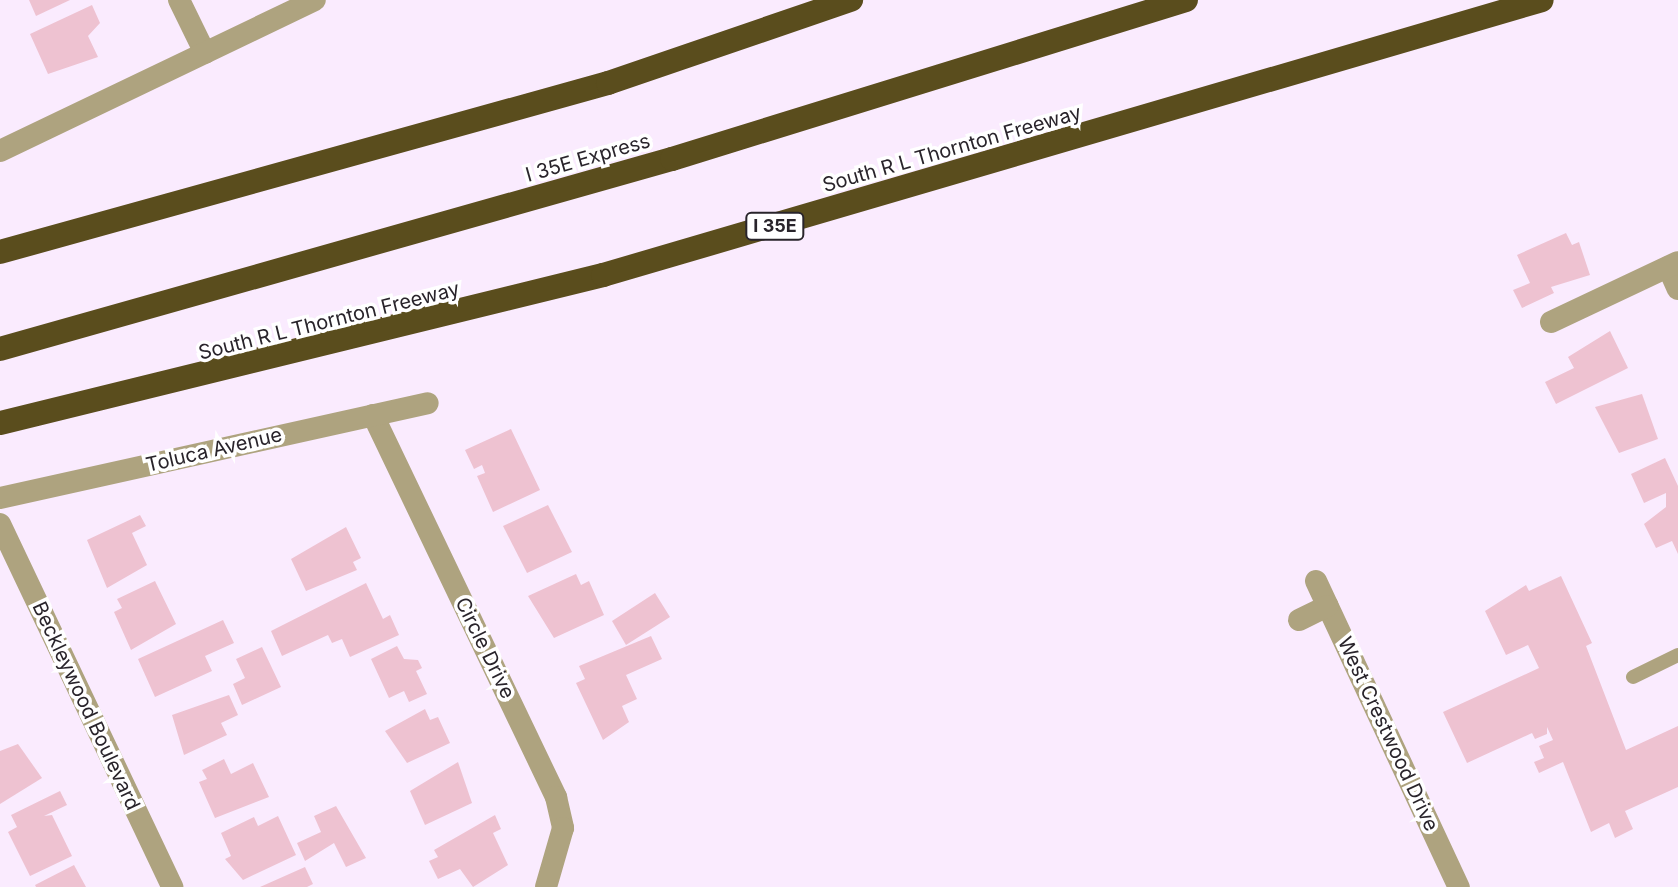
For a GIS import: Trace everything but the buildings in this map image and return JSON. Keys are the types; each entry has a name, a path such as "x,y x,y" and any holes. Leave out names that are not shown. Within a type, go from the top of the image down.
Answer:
{"highway":[{"path":"0,252 608,83 851,0"},
{"name":"I 35E Express","path":"0,349 672,159 1186,0"},
{"name":"South R L Thornton Freeway","path":"0,423 603,275 1542,0"}],"street":[{"path":"179,0 205,53"},
{"path":"0,151 315,0"},
{"path":"1551,322 1673,265 1678,289"},
{"name":"Toluca Avenue","path":"0,498 428,403"},
{"name":"Circle Drive","path":"373,415 556,797 563,828 546,887"},
{"name":"Beckleywood Boulevard","path":"0,524 172,887"},
{"name":"West Crestwood Drive","path":"1316,581 1459,887"},
{"path":"1299,620 1328,606"}],"lane":[{"path":"1633,677 1678,655"}]}
